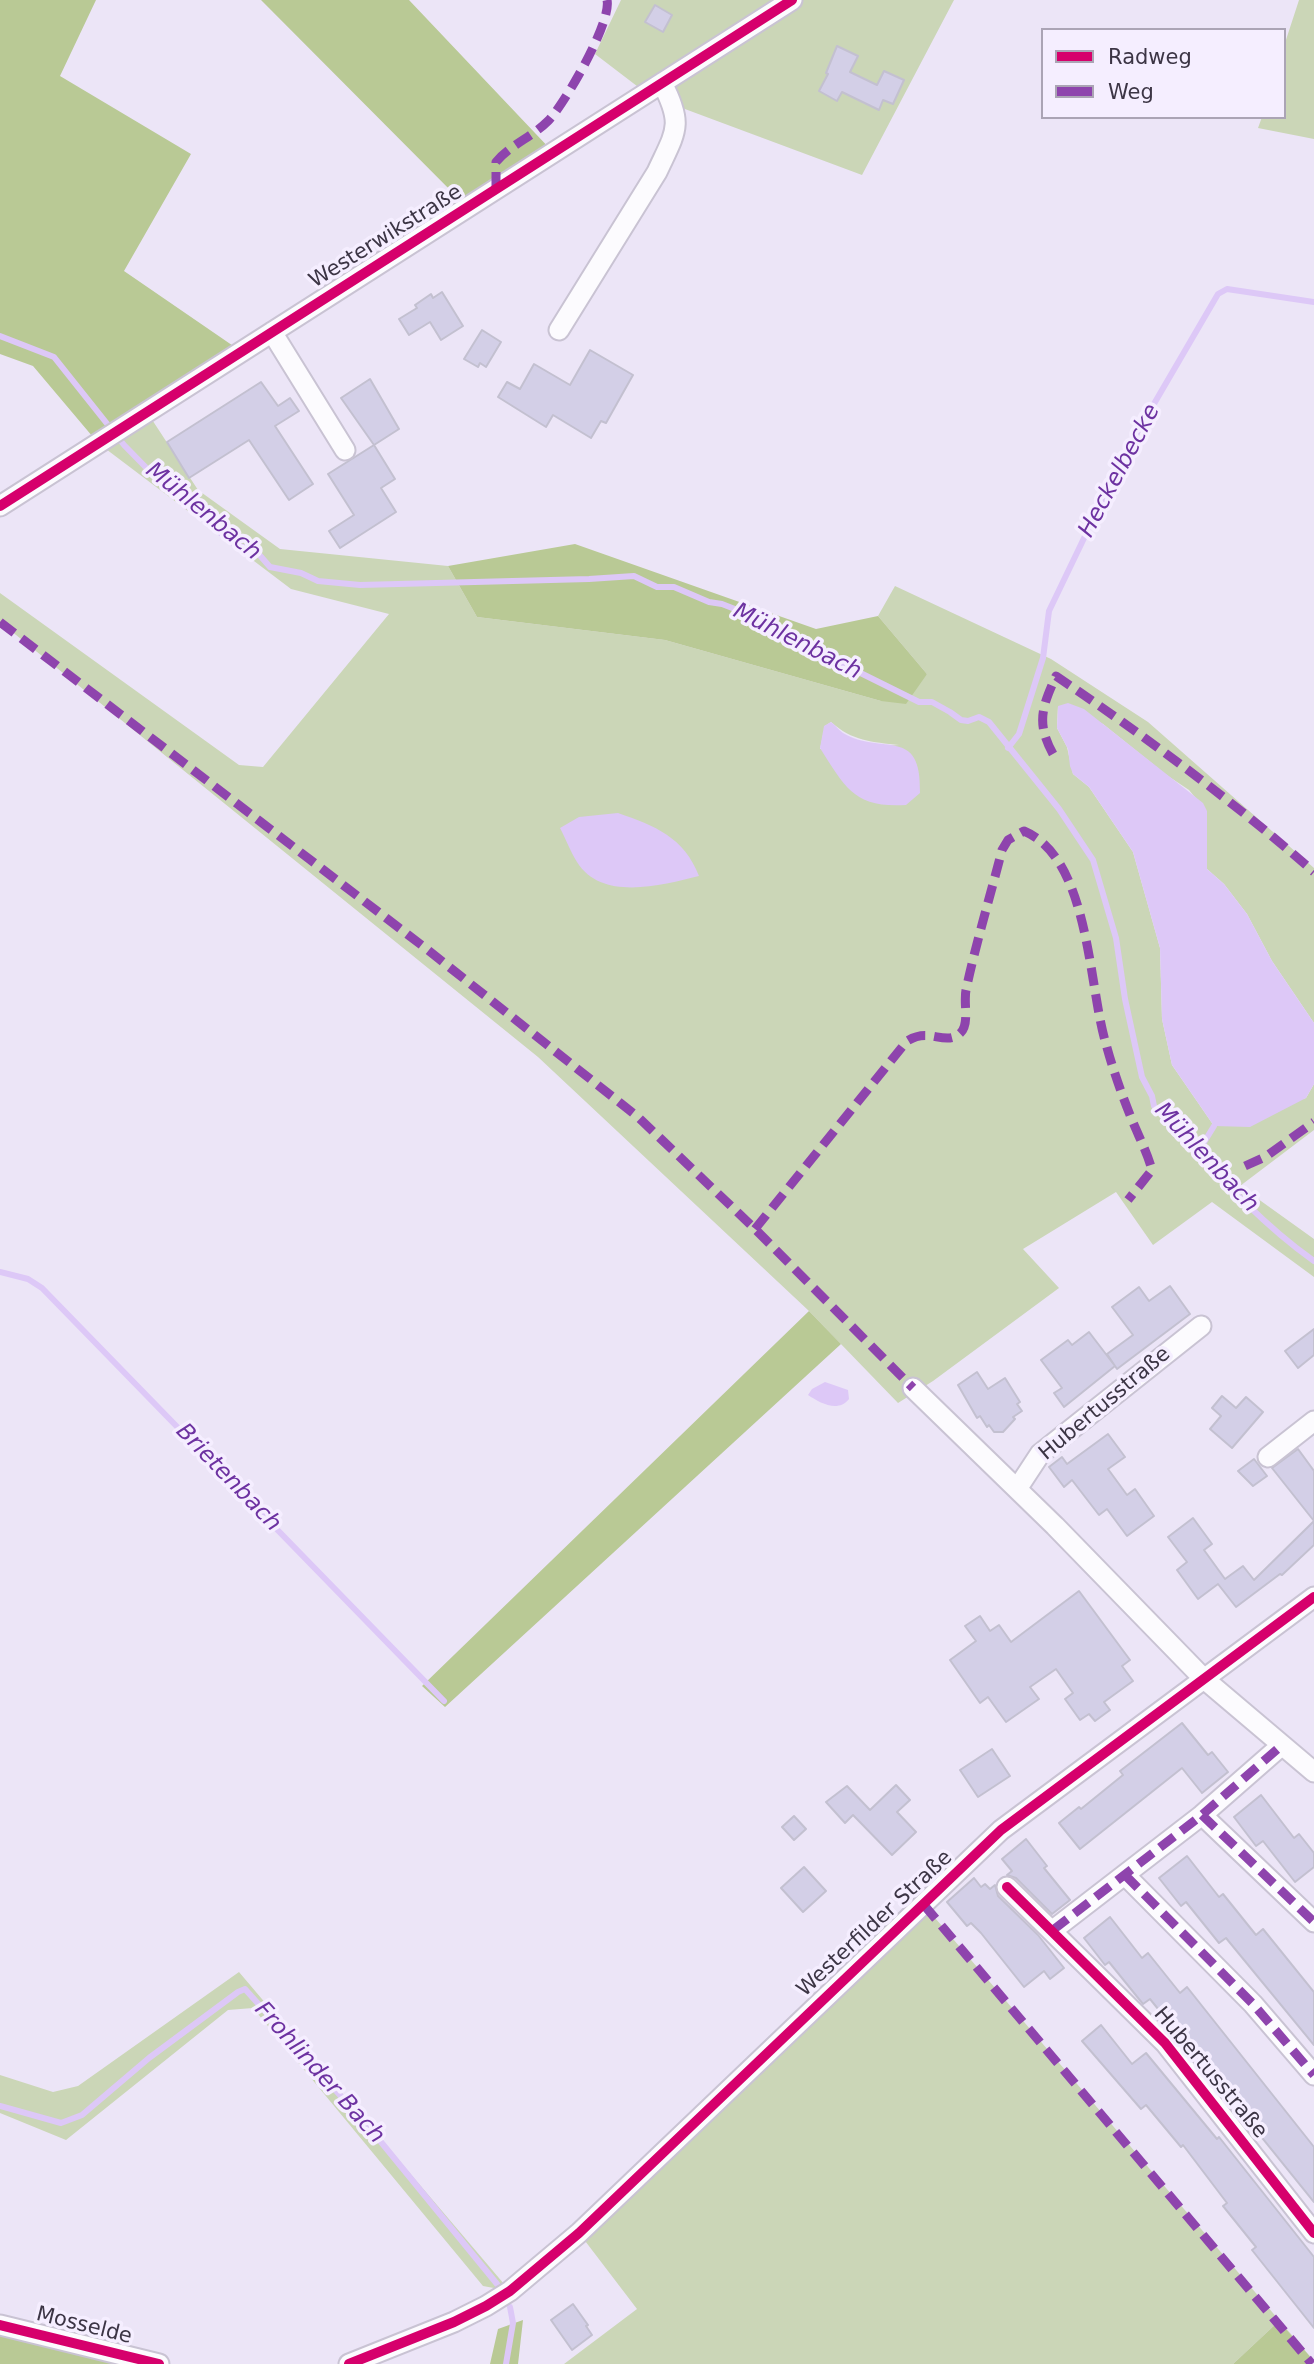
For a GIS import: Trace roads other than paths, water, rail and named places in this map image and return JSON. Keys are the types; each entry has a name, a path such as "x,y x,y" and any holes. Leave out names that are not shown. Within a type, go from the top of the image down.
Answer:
{"street":[{"name":"Westerwikstraße","path":"0,506 792,0"},
{"path":"559,330 657,172 669,147 677,125 674,109 662,83"},
{"path":"272,332 345,450"},
{"name":"Hubertusstraße","path":"1017,1489 1040,1454 1201,1326"},
{"path":"914,1388 1203,1678 1314,1772"},
{"path":"1268,1457 1314,1422"},
{"name":"Westerfilder Straße","path":"349,2364 454,2322 510,2291 579,2233 1002,1830 1314,1597"},
{"path":"1053,1930 1202,1815 1282,1745"},
{"path":"1202,1815 1314,1922"},
{"path":"1125,1875 1253,2004 1314,2075"},
{"name":"Hubertusstraße","path":"1007,1887 1165,2043 1314,2233"},
{"name":"Mosselde","path":"0,2325 115,2359 159,2364"}],"waterway":[{"name":"Heckelbecke","path":"1008,748 1019,734 1043,658 1049,611 1123,457 1218,294 1227,289 1314,302"},
{"name":"Mühlenbach","path":"0,336 54,357 124,445 167,489 234,544 256,551 270,567 301,573 318,581 360,585 634,576 657,587 674,587 745,613 757,624 919,702 932,702 961,720 968,721 979,717 989,722 1059,809 1093,860 1116,938 1125,999 1142,1077 1154,1106 1250,1207 1314,1261"},
{"path":"1194,1150 1203,1144 1214,1126"},
{"name":"Brietenbach","path":"0,1272 28,1279 42,1288 444,1701"},
{"name":"Frohlinder Bach","path":"0,2106 61,2123 82,2115 149,2058 245,1989 372,2131 497,2284"},
{"path":"506,2364 513,2323 510,2307"}]}
